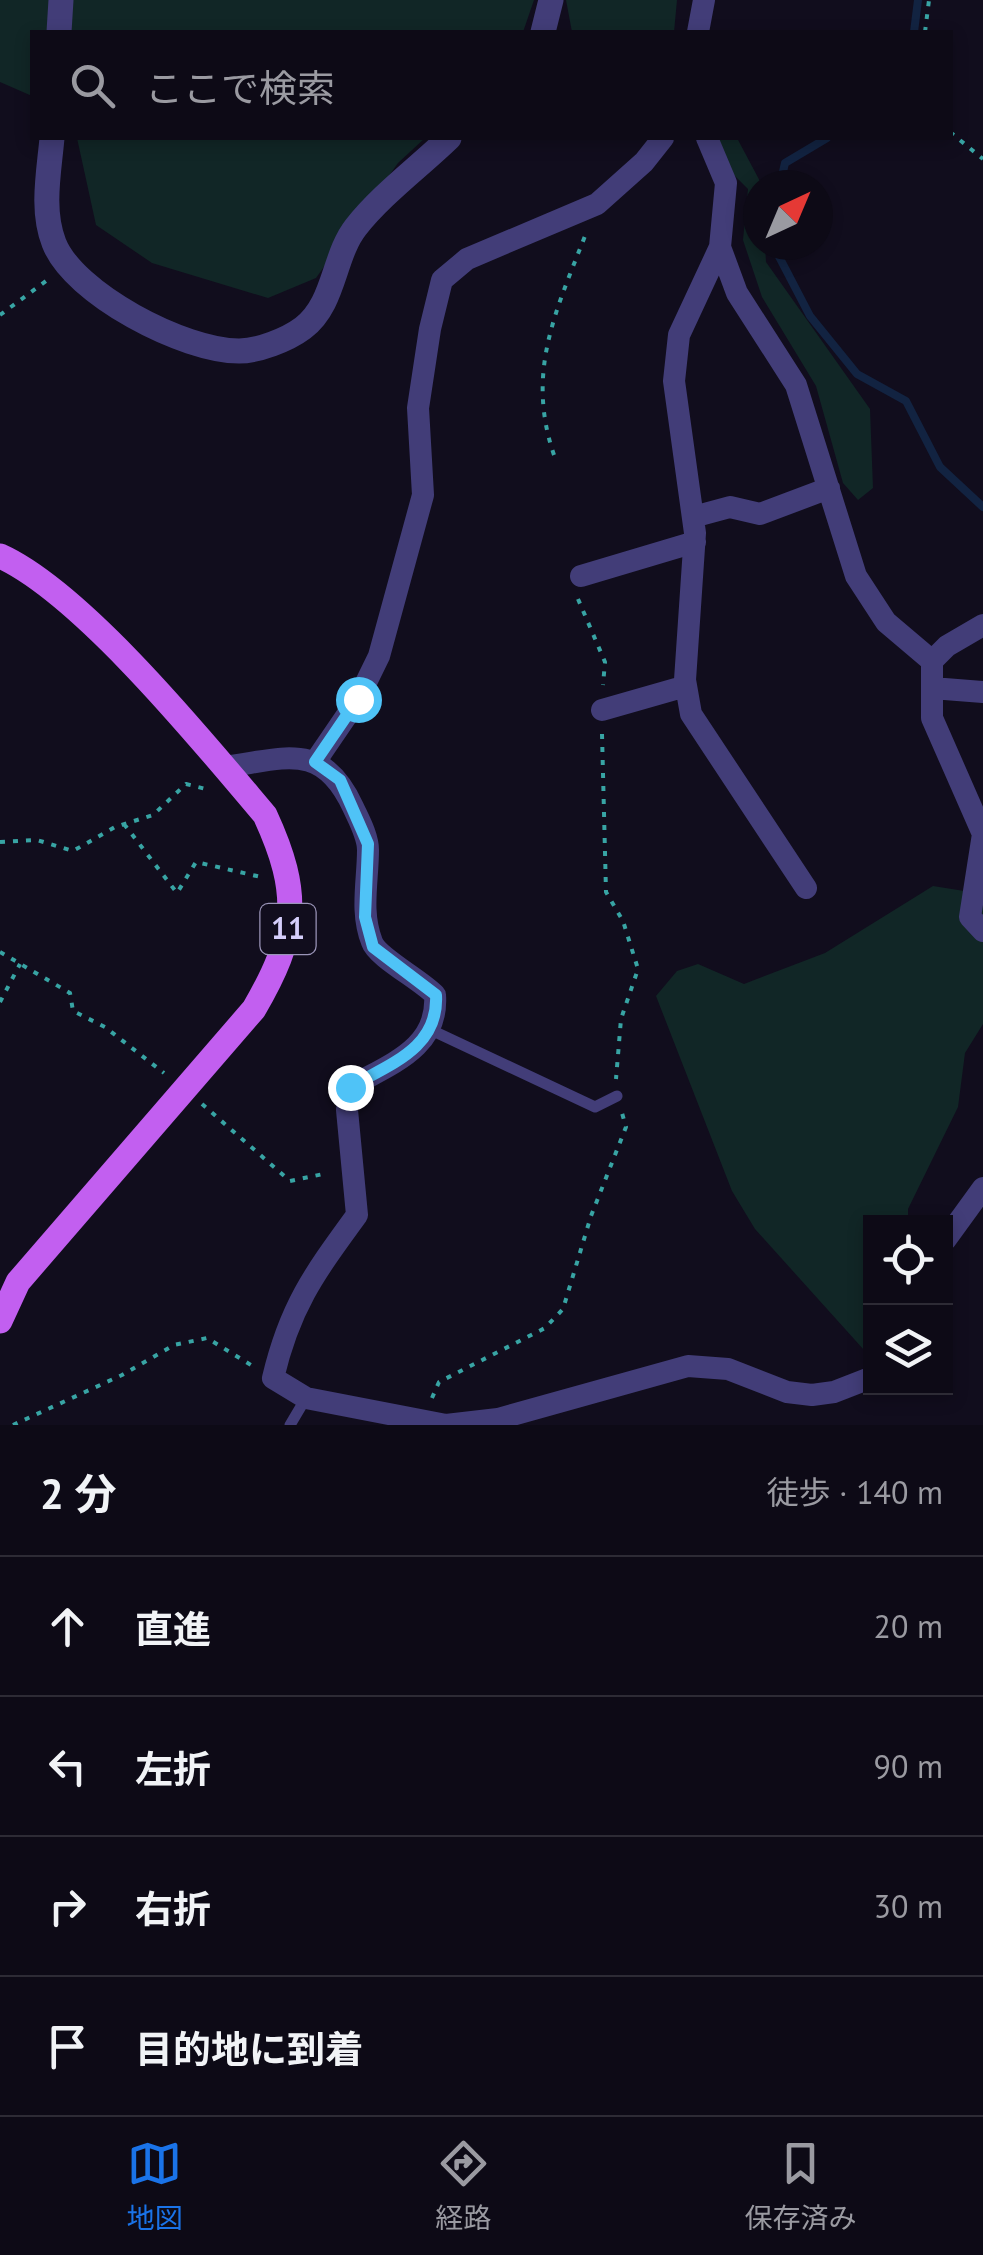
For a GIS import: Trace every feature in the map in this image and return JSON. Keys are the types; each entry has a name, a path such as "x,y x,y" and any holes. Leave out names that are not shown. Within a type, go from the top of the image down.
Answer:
{"main road":[{"name":"11","path":"0,556 40,579 96,631 232,776 265,816 282,850 293,906 281,962 254,1009 18,1282 0,1321"}],"street":[{"path":"59,30 61,0"},
{"path":"544,30 551,0"},
{"path":"698,30 704,0"},
{"path":"52,140 46,215 66,266 120,308 206,346 241,351 276,342 305,327 332,285 356,227 447,140"},
{"path":"315,762 358,699 379,656 423,495 418,408 442,280 467,259 597,204 644,162 661,140"},
{"path":"708,140 726,182 720,247 678,334 674,382 694,516 686,686 691,714 806,888"},
{"path":"720,247 737,293 796,385 856,576 886,622 932,661"},
{"path":"694,516 730,507 760,514 829,488"},
{"path":"581,576 695,542"},
{"path":"983,625 947,646 932,661 932,718 983,834 970,917 983,931"},
{"path":"602,710 686,686"},
{"path":"932,688 983,692"},
{"path":"232,776 278,756 315,762 340,780 368,844 365,917 373,947 436,995 437,1018 424,1044 350,1087 347,1110 356,1216 308,1282 285,1326 273,1378 306,1398 446,1425 498,1418 688,1366 728,1369 788,1392 812,1395 834,1392 863,1381"},
{"path":"953,1229 983,1188"}],"lane":[{"path":"431,1030 595,1107 617,1096"},
{"path":"290,1425 306,1398"}],"path":[{"path":"925,30 929,0"},
{"path":"953,134 983,159"},
{"path":"554,455 541,416 551,324 597,204"},
{"path":"0,315 66,266"},
{"path":"430,1422 432,1392 439,1382 544,1328 563,1309 591,1216 626,1127 617,1096 615,1052 638,969 623,921 606,892 602,710 605,662 576,592 581,576"},
{"path":"0,842 37,840 73,851 124,824 153,815 186,784 208,790 232,776"},
{"path":"124,824 177,893 196,862 288,884"},
{"path":"0,952 70,993 72,1012 105,1026 290,1181 354,1168"},
{"path":"0,1002 20,964"},
{"path":"13,1425 122,1375 174,1345 206,1338 273,1378"}],"green space":[{"path":"0,0 534,0 524,30 30,30 30,95 0,82"},
{"path":"566,0 677,0 674,30 572,30"},
{"path":"77,140 423,140 398,163 316,278 268,298 152,263 96,225"},
{"path":"699,140 738,140 754,170 743,170 743,184"},
{"path":"750,260 766,260 870,409 873,488 858,500 843,483 816,386 762,297"},
{"path":"933,886 983,894 983,1024 965,1053 958,1107 908,1215 863,1215 863,1349 755,1229 732,1191 656,996 677,971 698,964 744,984 825,953"}],"waterway":[{"path":"914,30 918,0"},
{"path":"783,170 785,163 824,140"},
{"path":"781,260 810,316 857,374 906,401 940,467 983,507"}],"route":[{"path":"350,1087 424,1044 437,1018 436,995 373,947 365,917 368,844 340,780 315,762 358,699"}]}
